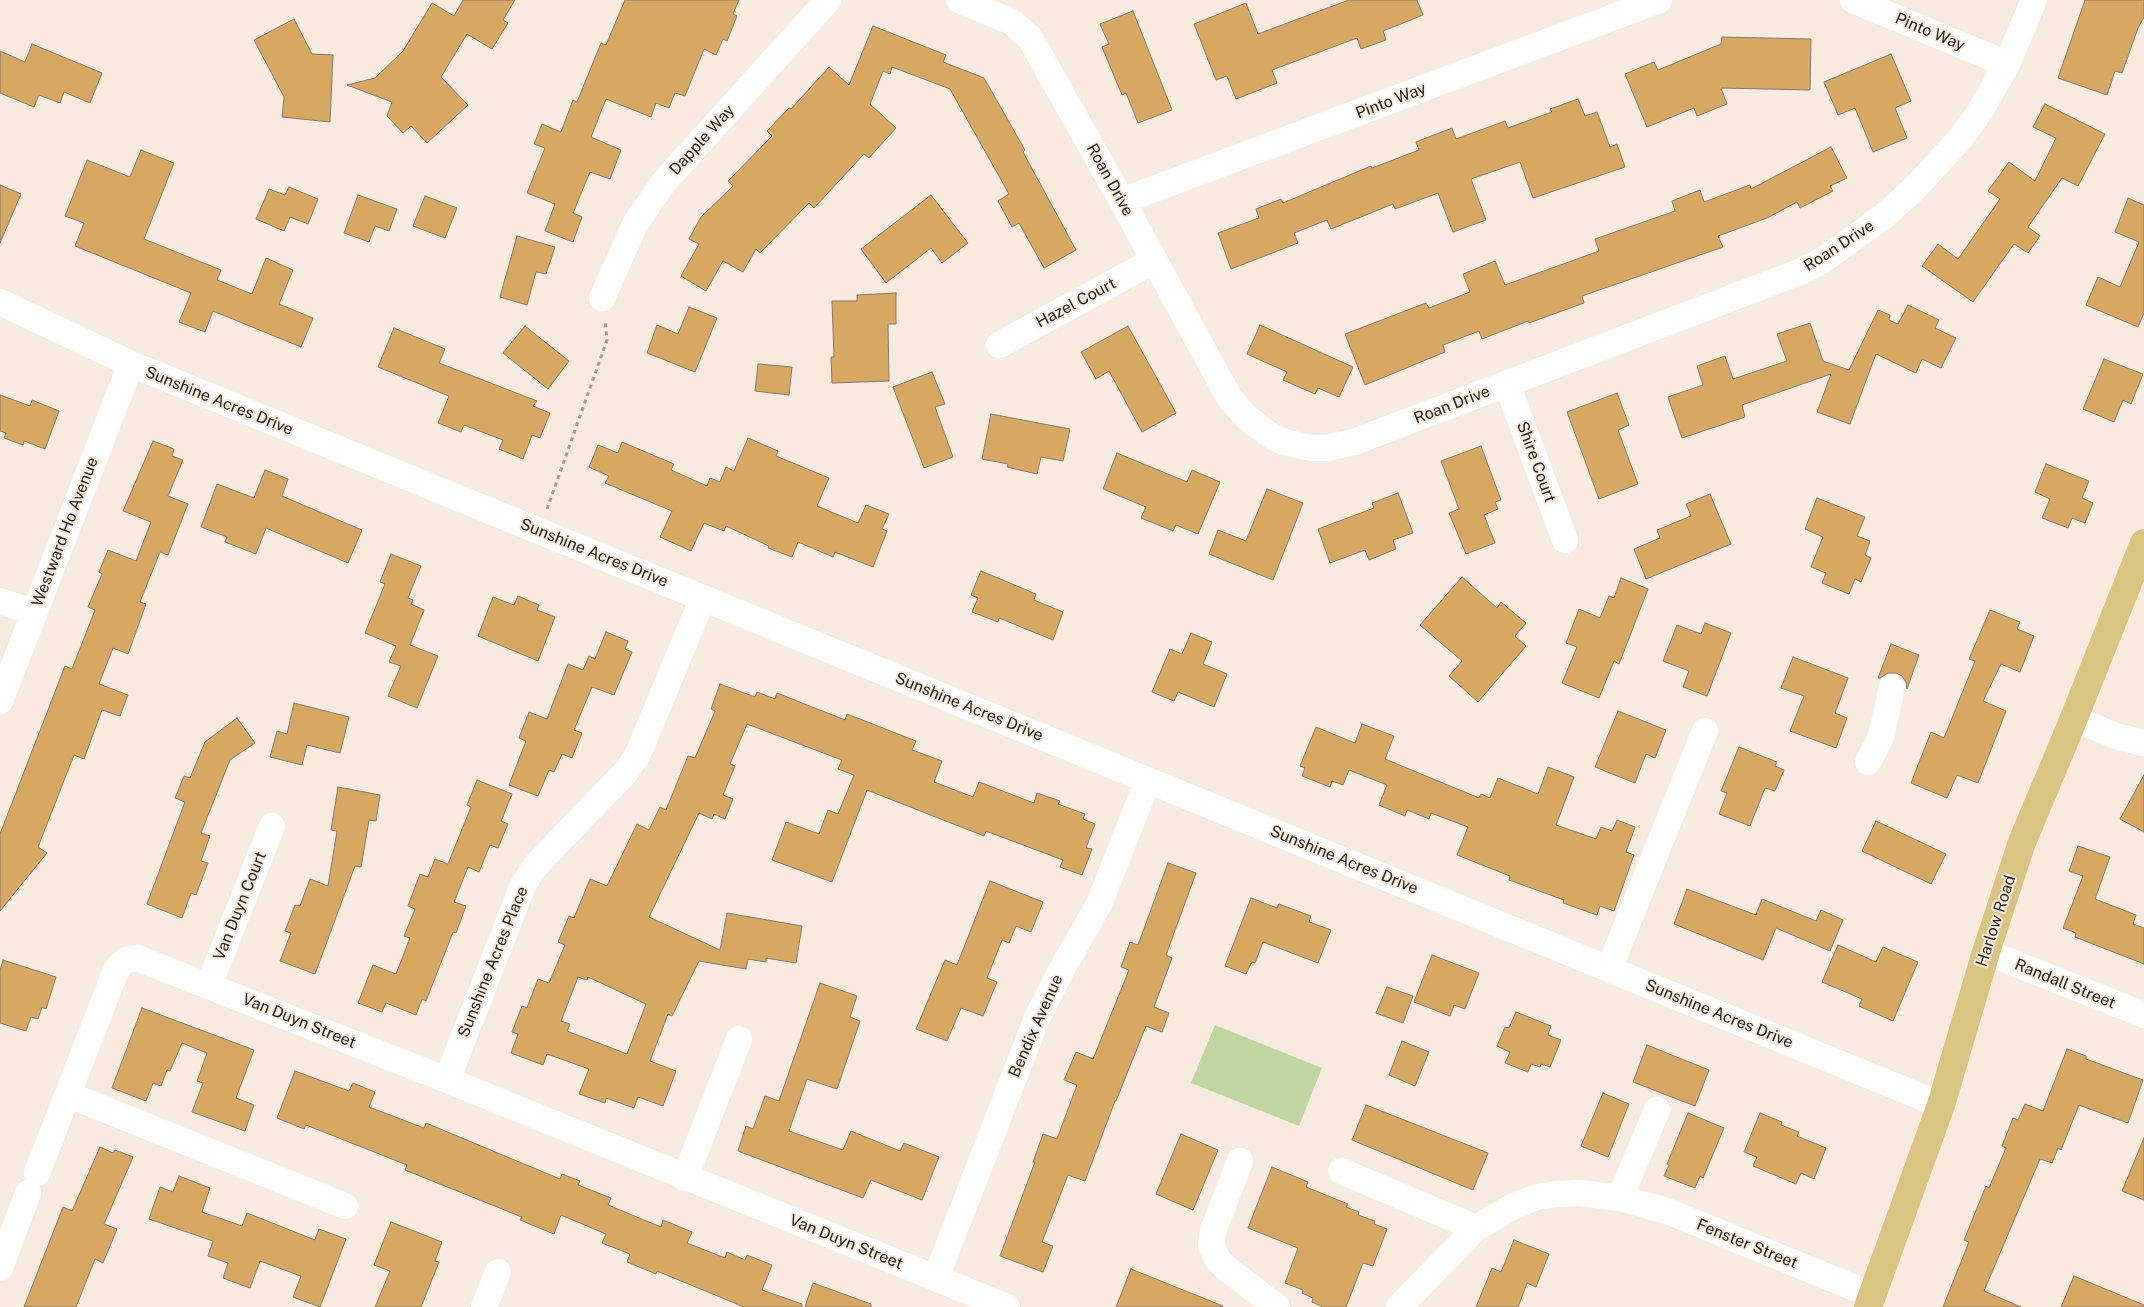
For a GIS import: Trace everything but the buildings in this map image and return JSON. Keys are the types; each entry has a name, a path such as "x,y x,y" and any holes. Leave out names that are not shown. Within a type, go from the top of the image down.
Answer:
{"main road":[{"name":"Harlow Road","path":"1870,1301 1941,1105 1986,952 2022,842 2074,719 2144,543"}],"street":[{"name":"Dapple Way","path":"602,298 627,238 664,182 828,0"},
{"name":"Roan Drive","path":"959,0 1012,22 1030,38 1229,397 1248,418 1270,435 1283,442 1312,448 1341,446 1802,271 1823,260 1884,216 1936,167 1980,113 2007,64 2034,0"},
{"name":"Pinto Way","path":"1122,201 1659,0"},
{"name":"Pinto Way","path":"1853,0 2007,64"},
{"name":"Hazel Court","path":"999,345 1153,261"},
{"name":"Sunshine Acres Drive","path":"0,302 131,364 1941,1105"},
{"name":"Westward Ho Avenue","path":"0,701 131,364"},
{"name":"Shire Court","path":"1507,384 1565,540"},
{"name":"Sunshine Acres Place","path":"447,1080 523,885 537,864 625,773 638,754 704,598"},
{"path":"0,600 34,612"},
{"path":"1868,762 1881,737 1892,687"},
{"path":"2074,719 2119,737 2144,743"},
{"path":"1610,969 1704,730"},
{"name":"Bendix Avenue","path":"936,1278 1037,1018 1099,904 1148,780"},
{"name":"Van Duyn Court","path":"209,985 272,826"},
{"name":"Randall Street","path":"1986,952 2144,1015"},
{"name":"Van Duyn Street","path":"0,1268 115,973 120,964 127,960 138,958 447,1080 1007,1307"},
{"path":"685,1178 739,1039"},
{"path":"68,1095 345,1206"},
{"path":"1620,1198 1657,1110"},
{"path":"1240,1161 1213,1231 1211,1245 1218,1260 1226,1268 1277,1307"},
{"path":"1341,1171 1476,1228"},
{"name":"Fenster Street","path":"1398,1307 1476,1228 1512,1207 1537,1197 1580,1193 1620,1198 1667,1211 1870,1301"},
{"path":"484,1307 498,1272"}],"path":[{"path":"539,530 608,340 602,298"}],"green space":[{"path":"1215,1025 1322,1068 1299,1126 1191,1083"}]}
